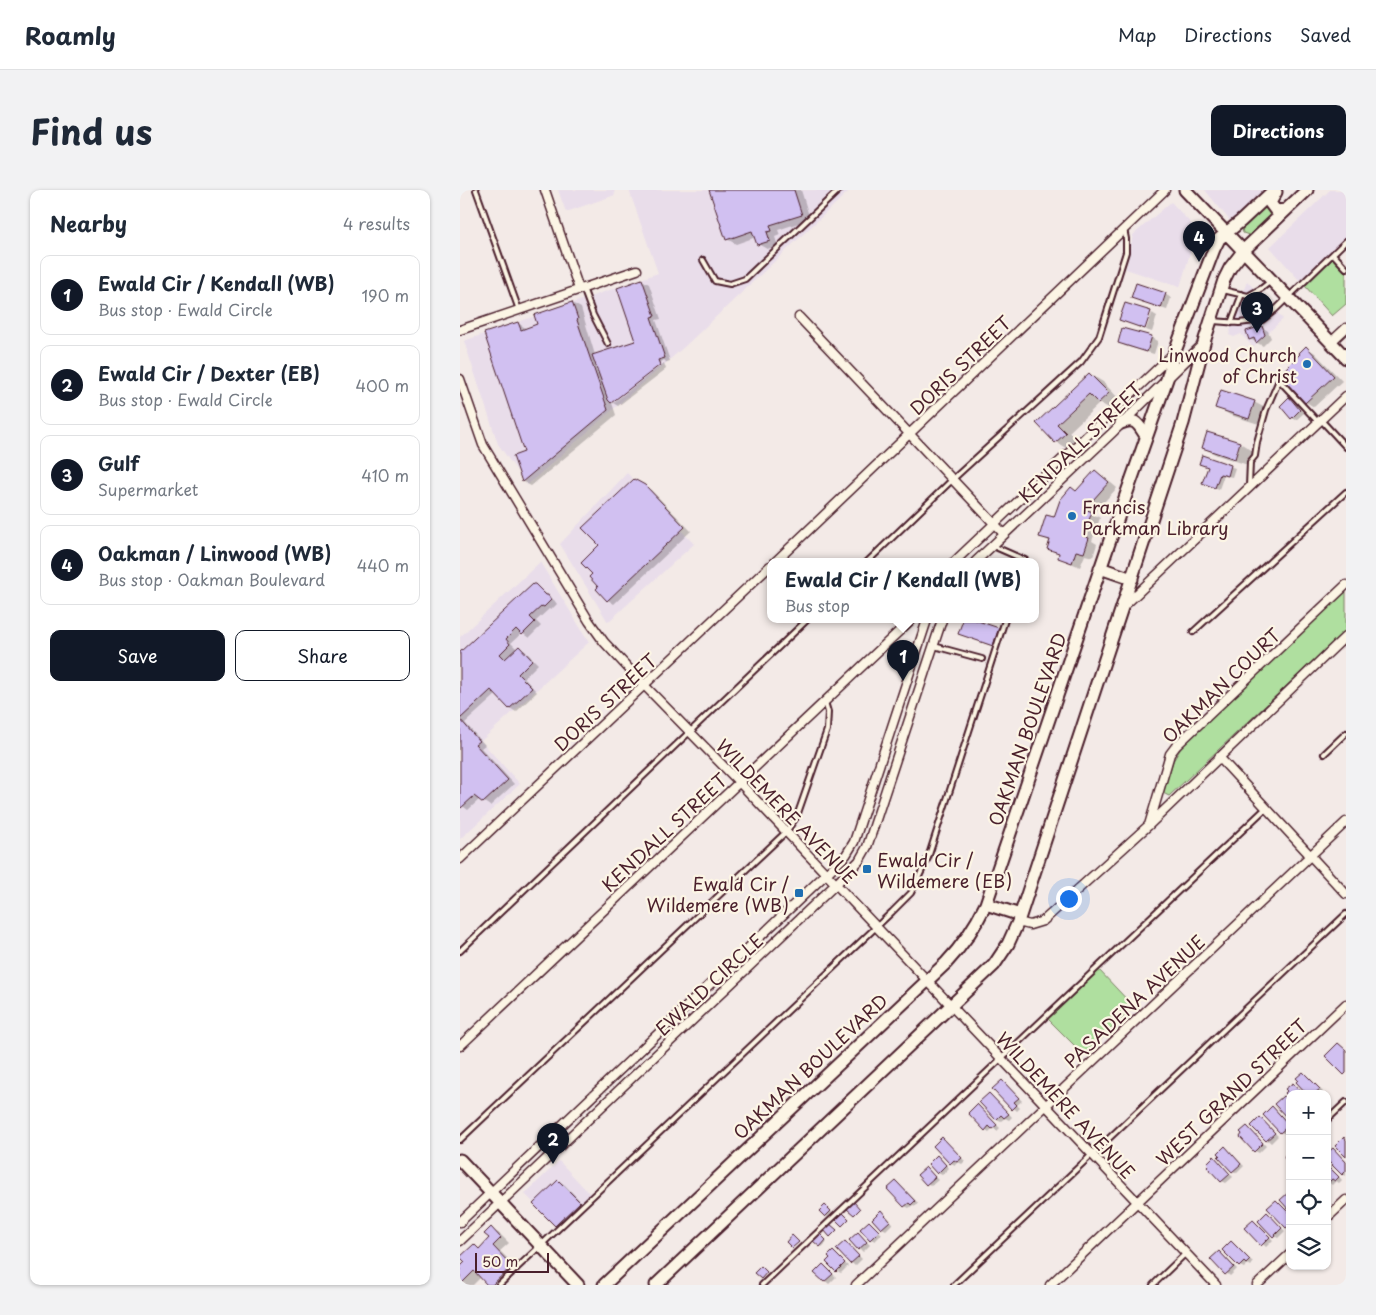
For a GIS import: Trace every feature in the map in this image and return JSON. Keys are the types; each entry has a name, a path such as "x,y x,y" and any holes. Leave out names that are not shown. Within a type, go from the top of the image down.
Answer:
{"street":[{"path":"545,190 581,289"},
{"name":"DORIS STREET","path":"779,558 1165,190"},
{"path":"1185,190 1346,358"},
{"path":"1275,190 1270,203 1272,207 1276,211 1286,210"},
{"name":"OAKMAN BOULEVARD","path":"604,1285 960,948 977,923 986,904 1175,351 1214,248 1219,239 1275,190"},
{"path":"656,1285 994,965 1008,944 1019,918 1124,607 1183,423 1204,343 1221,289 1230,268 1244,250 1307,190"},
{"path":"460,330 637,270"},
{"path":"1190,312 1211,321"},
{"path":"798,317 1004,534"},
{"path":"1331,342 1346,328"},
{"name":"KENDALL STREET","path":"980,558 1204,343"},
{"name":"KENDALL STREET","path":"958,558 1175,351"},
{"name":"WILDEMERE AVENUE","path":"460,379 483,445 596,632 645,686 739,782 1216,1285"},
{"path":"1124,607 1346,396"},
{"path":"1121,424 1129,420 1133,421 1146,436"},
{"path":"1100,568 1132,579"},
{"name":"DORIS STREET","path":"460,859 767,569"},
{"name":"OAKMAN COURT","path":"1149,825 1170,754 1176,746 1346,585"},
{"name":"KENDALL STREET","path":"460,1046 908,623"},
{"name":"EWALD CIRCLE","path":"460,1222 846,855 854,842 926,623"},
{"name":"EWALD CIRCLE","path":"460,1242 859,861 867,847 941,623"},
{"path":"986,904 1019,918 1030,925 1043,921 1149,825 1346,636"},
{"path":"1219,757 1346,894"},
{"name":"PASADENA AVENUE","path":"856,1285 1346,822"},
{"name":"WEST GRAND STREET","path":"1050,1285 1346,1004"},
{"path":"460,1160 578,1285"},
{"path":"1331,1214 1346,1200"},
{"path":"1257,1285 1286,1258"}],"lane":[{"path":"476,190 519,310"},
{"path":"703,260 715,281 730,284 745,279 840,190"},
{"path":"871,558 952,480 1081,362 1092,348 1099,337 1126,252 1124,229"},
{"path":"1211,321 1239,324 1262,320 1346,241"},
{"path":"1333,254 1346,268"},
{"path":"1221,289 1248,296 1272,280"},
{"path":"581,289 608,344"},
{"path":"1231,323 1242,294"},
{"path":"1250,486 1250,462 1255,456 1266,410 1279,380 1346,447"},
{"path":"1193,632 1346,492"},
{"path":"993,546 1020,558"},
{"path":"460,951 804,623"},
{"path":"499,1285 877,927 910,893 928,858 1004,623"},
{"path":"934,646 982,659"},
{"path":"460,1140 786,832 797,816 827,730 828,712 825,701"},
{"path":"1324,754 1346,734"},
{"path":"762,1285 1266,808"},
{"path":"954,1285 1346,914"},
{"path":"1331,1116 1346,1102"},
{"path":"1152,1285 1186,1253"}],"shaded area":[{"path":"558,190 614,190 615,195 566,212"},
{"path":"629,190 850,190 684,347 527,485 498,444 464,341 658,273"},
{"path":"1205,190 1264,190 1231,222"},
{"path":"1330,190 1346,190 1346,238 1300,281 1270,247"},
{"path":"1171,202 1197,230 1180,287 1126,269 1133,235"},
{"path":"1247,281 1283,319 1253,347 1241,334 1234,337 1229,335"},
{"path":"627,473 694,544 608,622 560,544"},
{"path":"540,562 589,642 481,741 520,784 460,839 460,637"},
{"path":"559,1161 590,1194 556,1226 525,1194"}],"green space":[{"path":"1261,209 1269,209 1270,216 1249,235 1243,233 1242,228"},
{"path":"1333,259 1346,273 1346,304 1332,316 1305,286"},
{"path":"1346,590 1346,630 1169,796 1163,793 1173,761 1183,745"},
{"path":"1099,970 1134,1007 1084,1055 1047,1018"}],"building":[{"path":"709,190 794,190 802,215 770,225 772,231 767,232 770,241 757,245 752,231 726,240"},
{"path":"642,279 655,316 651,317 665,358 658,360 660,365 611,403 608,400 592,355 635,341 617,288"},
{"path":"1136,283 1166,293 1161,308 1131,298"},
{"path":"1261,299 1271,310 1262,317 1253,307"},
{"path":"572,302 608,410 522,482 513,456 524,452 484,333 518,322 521,330 537,324 534,315"},
{"path":"1125,303 1151,311 1145,329 1119,320"},
{"path":"1262,326 1265,335 1256,343 1254,338 1249,340 1246,331"},
{"path":"1122,328 1152,336 1147,352 1118,343"},
{"name":"Linwood Church of Christ","path":"1306,346 1334,376 1305,403 1279,375"},
{"path":"1089,373 1109,393 1098,403 1089,394 1057,424 1066,433 1055,443 1036,423"},
{"path":"1221,390 1255,401 1249,419 1215,408"},
{"path":"1289,397 1300,410 1291,419 1280,406"},
{"path":"1207,432 1240,442 1235,459 1202,448"},
{"path":"1202,455 1231,465 1228,476 1220,474 1215,488 1202,483 1208,467 1199,464"},
{"name":"Francis Parkman Library","path":"1095,470 1109,482 1085,509 1092,512 1083,536 1089,538 1084,553 1076,551 1072,563 1058,558 1059,553 1047,549 1050,540 1039,537 1046,515 1054,517 1060,500 1071,487 1076,491"},
{"path":"634,479 645,485 685,527 607,601 596,589 598,587 589,577 592,574 581,563 599,545 582,528"},
{"path":"533,584 548,595 551,600 530,617 535,622 522,635 516,629 506,639 510,644 500,654 505,659 519,646 532,660 518,674 532,688 509,709 491,690 460,719 460,652"},
{"path":"962,623 984,623 999,628 993,646 958,634"},
{"path":"460,719 479,741 475,744 508,780 483,803 474,796 461,808 460,806"},
{"path":"1338,1043 1346,1050 1346,1073 1344,1075 1325,1056"},
{"path":"1303,1072 1320,1089 1303,1090 1296,1082 1298,1080 1296,1078"},
{"path":"1002,1080 1019,1098 1014,1102 1017,1105 1012,1110 992,1089"},
{"path":"1293,1083 1299,1090 1286,1090"},
{"path":"989,1093 1009,1114 1004,1118 1001,1115 996,1120 979,1102"},
{"path":"1283,1096 1286,1099 1286,1117 1274,1104"},
{"path":"977,1104 997,1125 992,1129 989,1126 985,1131 968,1113"},
{"path":"1272,1106 1286,1122 1286,1128 1280,1133 1263,1115"},
{"path":"1260,1117 1275,1133 1266,1141 1251,1126"},
{"path":"1247,1126 1263,1143 1254,1152 1240,1137 1242,1134 1240,1132"},
{"path":"942,1137 962,1158 957,1162 954,1160 950,1164 933,1146"},
{"path":"1344,1137 1346,1140 1346,1157 1335,1146"},
{"path":"1225,1146 1241,1164 1232,1172 1218,1157 1220,1155 1218,1153"},
{"path":"1333,1148 1346,1162 1346,1171 1342,1175 1331,1164 1331,1150"},
{"path":"937,1155 946,1165 937,1174 928,1164"},
{"path":"1214,1156 1230,1174 1221,1182 1207,1167 1209,1165 1207,1163"},
{"path":"926,1167 935,1177 926,1185 917,1175"},
{"path":"1331,1169 1339,1177 1335,1181 1332,1179"},
{"path":"558,1180 580,1202 555,1226 533,1204"},
{"path":"896,1181 915,1201 911,1205 909,1203 904,1207 887,1189"},
{"path":"1286,1195 1286,1207 1280,1200"},
{"path":"1276,1200 1286,1210 1286,1228 1267,1208"},
{"path":"854,1202 860,1209 854,1215 847,1209"},
{"path":"825,1205 831,1211 825,1217 819,1211"},
{"path":"881,1210 890,1221 881,1229 872,1219"},
{"path":"1267,1212 1282,1228 1273,1237 1258,1221"},
{"path":"843,1213 849,1219 842,1226 836,1220"},
{"path":"1253,1220 1270,1237 1261,1246 1244,1228"},
{"path":"869,1221 879,1231 870,1240 860,1229"},
{"path":"830,1224 837,1230 830,1237 824,1230"},
{"path":"491,1227 501,1238 493,1246 512,1266 492,1285 487,1285 474,1271 462,1283 460,1282 460,1267 465,1262 460,1257 474,1244 479,1249 489,1238 484,1234"},
{"path":"858,1232 867,1242 858,1250 849,1240"},
{"path":"820,1234 826,1240 820,1247 813,1241"},
{"path":"792,1235 799,1242 792,1248 786,1242"},
{"path":"845,1241 859,1256 850,1264 836,1249"},
{"path":"1231,1241 1250,1260 1246,1264 1244,1262 1239,1267 1222,1250"},
{"path":"833,1251 845,1263 836,1272 826,1262 830,1258 828,1256"},
{"path":"1219,1251 1234,1267 1225,1275 1210,1259"},
{"path":"823,1264 833,1274 824,1282 814,1273"},
{"path":"761,1266 767,1272 761,1279 754,1273"}],"place":[{"name":"Oakman / Linwood (WB)","path":"1199,262"},
{"name":"Gulf","path":"1257,333"},
{"name":"Linwood Church of Christ","path":"1307,364"},
{"name":"Francis Parkman Library","path":"1072,516"},
{"name":"Ewald Cir / Kendall (WB)","path":"903,681"},
{"name":"Ewald Cir / Wildemere (EB)","path":"867,869"},
{"name":"Ewald Cir / Wildemere (WB)","path":"799,893"},
{"name":"Ewald Cir / Dexter (EB)","path":"553,1164"}]}
